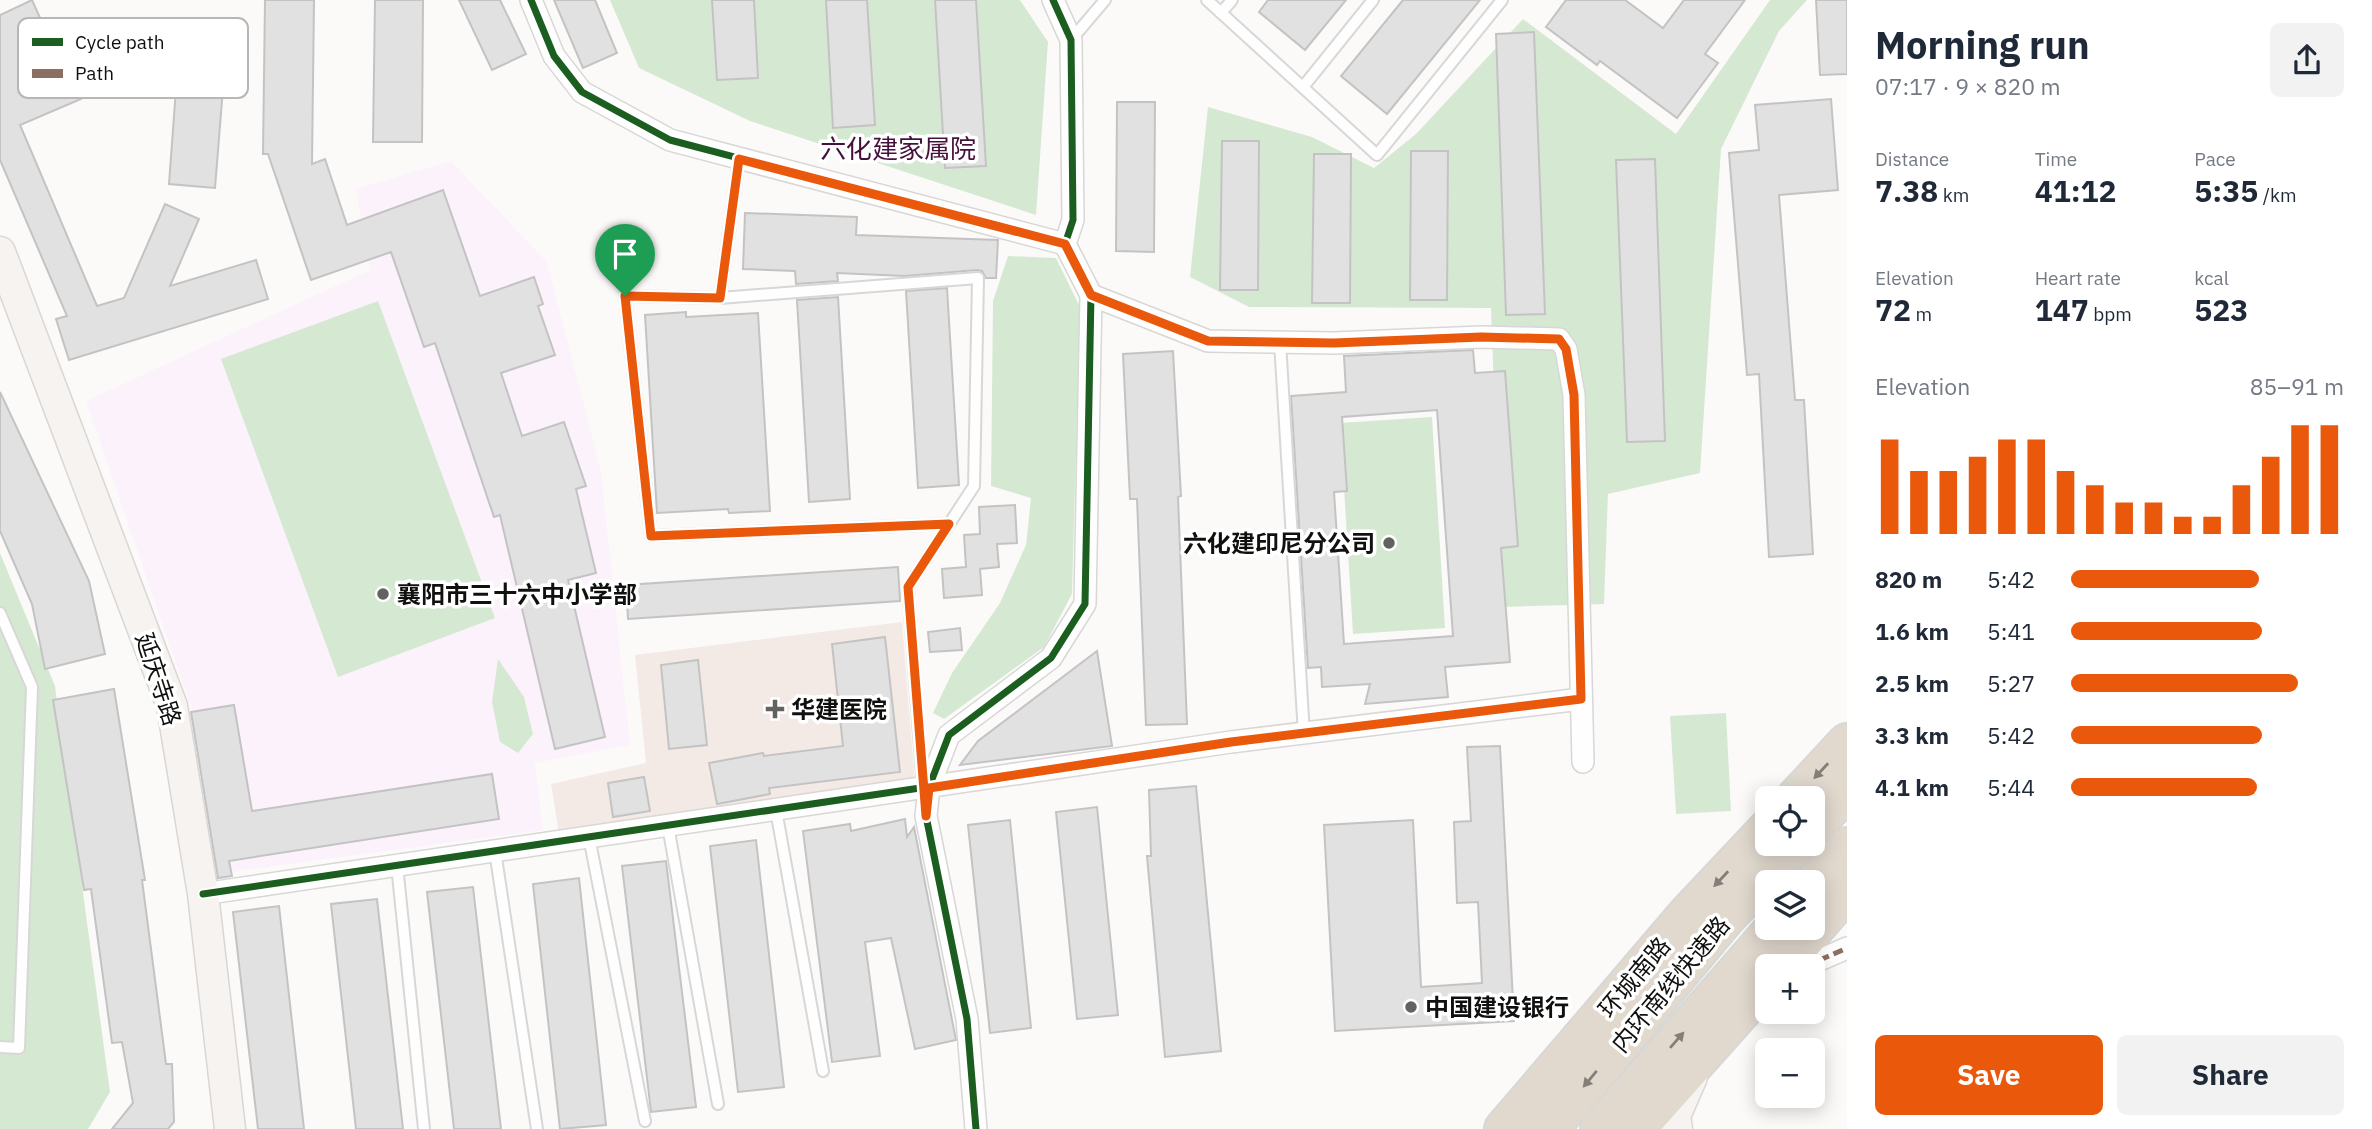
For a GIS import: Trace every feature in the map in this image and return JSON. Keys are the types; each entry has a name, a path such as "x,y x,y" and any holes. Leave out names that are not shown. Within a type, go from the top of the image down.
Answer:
{"highway":[{"path":"1807,786 1847,743"},
{"path":"1825,814 1847,791"},
{"name":"环城南路","path":"1504,1129 1687,915 1755,843"},
{"path":"1825,871 1847,847"},
{"name":"内环南线快速路","path":"1549,1129 1727,916 1784,856"},
{"path":"1791,954 1847,891"},
{"name":"内环南线快速路","path":"1601,1129 1765,940"},
{"path":"1636,1129 1755,995"},
{"path":"1492,1129 1579,1042"}],"street":[{"path":"531,0 554,56 582,92 670,140 1065,244"},
{"path":"976,1129 967,1019 926,816 926,788 949,734 1051,658 1085,604 1091,295 1065,244 1073,220 1071,40 1053,0"},
{"name":"延庆寺路","path":"0,252 172,706 203,894 230,1129"},
{"path":"1091,295 1208,341 1334,343 1481,337 1559,339 1566,349 1574,395 1583,762"},
{"path":"203,894 1304,734 1581,699"},
{"path":"1825,958 1847,948"},
{"path":"1676,1129 1675,1116 1703,1054"}],"lane":[{"path":"1071,40 1105,0"},
{"path":"1207,0 1377,155 1502,0"},
{"path":"1221,13 1232,0"},
{"path":"1303,87 1373,0"},
{"path":"720,298 739,159"},
{"path":"926,788 908,587 974,486 978,278 720,298 625,296 651,536 949,524"},
{"path":"1280,342 1304,734"},
{"path":"0,613 32,687 19,1048 0,1047"},
{"path":"776,810 823,1071"},
{"path":"668,826 718,1104"},
{"path":"589,837 645,1121"},
{"path":"495,851 537,1129"},
{"path":"397,865 424,1129"}],"shaded area":[{"name":"襄阳市三十六中小学部","path":"451,161 547,262 601,471 630,745 535,763 543,830 214,874 194,716 86,401 370,270 356,189"},
{"name":"华建医院","path":"902,622 915,783 559,834 551,784 646,763 635,655"}],"green space":[{"path":"610,0 1020,0 1048,42 1036,215 750,121 639,68"},
{"path":"1770,0 1807,0 1779,31 1721,149 1700,473 1608,494 1604,604 1502,607 1491,308 1249,307 1190,277 1208,107 1312,137 1374,168 1416,134 1523,19 1676,134"},
{"path":"1008,256 1056,258 1080,307 1072,594 1044,647 944,719 933,713 952,673 1000,603 1026,545 1031,498 991,486 993,301"},
{"path":"378,301 495,618 338,677 221,359"},
{"path":"1432,417 1445,628 1353,634 1340,423"},
{"path":"0,553 55,686 110,1092 88,1129 0,1129"},
{"path":"498,659 524,697 533,734 518,753 500,742 492,702"},
{"path":"1726,713 1731,811 1676,814 1670,716"}],"building":[{"path":"32,0 40,18 18,18 18,98 81,99 20,125 97,306 124,298 165,204 199,219 170,286 256,260 268,299 69,360 56,319 67,316 0,160 0,15"},
{"path":"265,0 314,0 312,164 325,159 347,225 443,190 480,296 534,277 543,304 538,306 555,355 501,373 522,436 564,422 586,486 576,489 596,573 568,580 605,737 555,749 500,515 494,517 435,343 424,347 391,252 311,280 268,154 263,154"},
{"path":"375,0 423,0 422,142 373,142"},
{"path":"459,0 500,0 526,54 492,70"},
{"path":"554,0 595,0 617,53 583,68"},
{"path":"712,0 754,0 758,78 717,80"},
{"path":"826,0 867,0 875,125 833,128"},
{"path":"935,0 976,0 986,166 945,168"},
{"path":"1268,0 1346,0 1305,50 1259,12"},
{"path":"1403,0 1480,0 1387,114 1341,76"},
{"path":"1566,0 1625,0 1663,28 1684,0 1745,0 1705,54 1718,63 1677,118 1600,61 1597,65 1546,27"},
{"path":"1816,0 1847,0 1847,74 1820,75"},
{"path":"1534,32 1545,314 1506,315 1496,34"},
{"path":"175,98 222,98 215,188 169,184"},
{"path":"1831,99 1838,190 1779,195 1795,400 1804,400 1813,554 1769,557 1759,374 1747,375 1729,153 1759,150 1755,105"},
{"path":"1117,102 1155,102 1154,252 1116,251"},
{"path":"1222,141 1259,141 1258,290 1220,290"},
{"path":"1411,151 1448,151 1447,300 1410,300"},
{"path":"1314,154 1351,154 1350,303 1312,303"},
{"path":"1655,159 1665,441 1627,442 1616,160"},
{"path":"745,213 857,217 856,235 998,240 996,278 986,278 982,271 977,270 905,276 837,273 838,281 796,284 795,271 743,269"},
{"path":"947,288 959,485 918,488 906,291"},
{"path":"838,297 850,499 809,502 797,300"},
{"path":"686,312 686,317 758,313 770,511 729,513 728,509 657,513 645,315"},
{"path":"1473,350 1475,373 1505,371 1518,546 1501,548 1510,662 1445,667 1448,697 1365,704 1370,684 1322,687 1321,667 1308,668 1291,396 1346,392 1344,356","holes":["1437,410 1453,636 1344,644 1334,492 1347,491 1342,417"]},
{"path":"1173,351 1181,496 1178,497 1187,724 1146,725 1137,499 1130,499 1123,354"},
{"path":"0,392 89,581 105,654 45,669 32,604 0,531"},
{"path":"1015,505 1017,543 997,544 999,567 980,569 982,595 944,598 942,569 966,567 964,535 980,534 979,507"},
{"path":"898,567 900,601 628,619 626,585"},
{"path":"960,628 962,650 930,652 928,632"},
{"path":"885,637 900,772 769,788 770,794 717,804 709,763 763,753 764,756 843,746 832,644"},
{"path":"1097,651 1112,746 960,765 978,741"},
{"path":"698,660 707,745 669,749 661,665"},
{"path":"114,689 145,880 142,880 166,1064 172,1064 174,1122 168,1129 112,1129 133,1103 122,1042 112,1043 91,889 84,890 53,700"},
{"path":"234,705 252,811 492,774 499,819 229,861 232,876 218,878 191,712"},
{"path":"1500,746 1514,1021 1335,1031 1324,825 1413,820 1421,987 1482,983 1478,902 1457,903 1454,822 1471,821 1467,747"},
{"path":"644,777 650,811 613,817 608,783"},
{"path":"1196,786 1221,1051 1165,1057 1147,856 1151,856 1149,790"},
{"path":"1097,807 1118,1015 1077,1019 1056,812"},
{"path":"905,819 907,837 914,827 956,1040 915,1049 891,938 865,942 880,1056 832,1062 803,831 850,824 851,831"},
{"path":"1010,820 1031,1028 990,1033 968,825"},
{"path":"756,840 784,1087 738,1092 710,846"},
{"path":"666,861 696,1107 651,1112 622,866"},
{"path":"579,878 606,1125 560,1129 533,884"},
{"path":"473,887 501,1129 454,1129 427,892"},
{"path":"377,899 403,1129 356,1129 331,904"},
{"path":"279,906 304,1129 258,1129 233,912"}],"marked path":[{"path":"1825,958 1847,948"}],"cycle path":[{"path":"531,0 554,56 582,92 670,140 1065,244"},
{"path":"976,1129 967,1019 926,816 929,787 949,735 1051,658 1085,604 1091,295 1065,244 1073,220 1071,40 1053,0"},
{"path":"203,894 1231,742 1581,699"}],"place":[{"name":"六化建印尼分公司","path":"1389,543"},
{"name":"襄阳市三十六中小学部","path":"383,594"},
{"name":"华建医院","path":"775,709"},
{"name":"中国建设银行","path":"1411,1007"}],"district":[{"name":"六化建家属院","path":"898,148"}],"route":[{"path":"739,159 1065,244 1091,295 1208,341 1334,343 1481,337 1559,339 1566,349 1574,395 1581,699 1231,742 929,788 926,816 908,587 949,524 651,536 625,296 720,298 739,159"}]}
